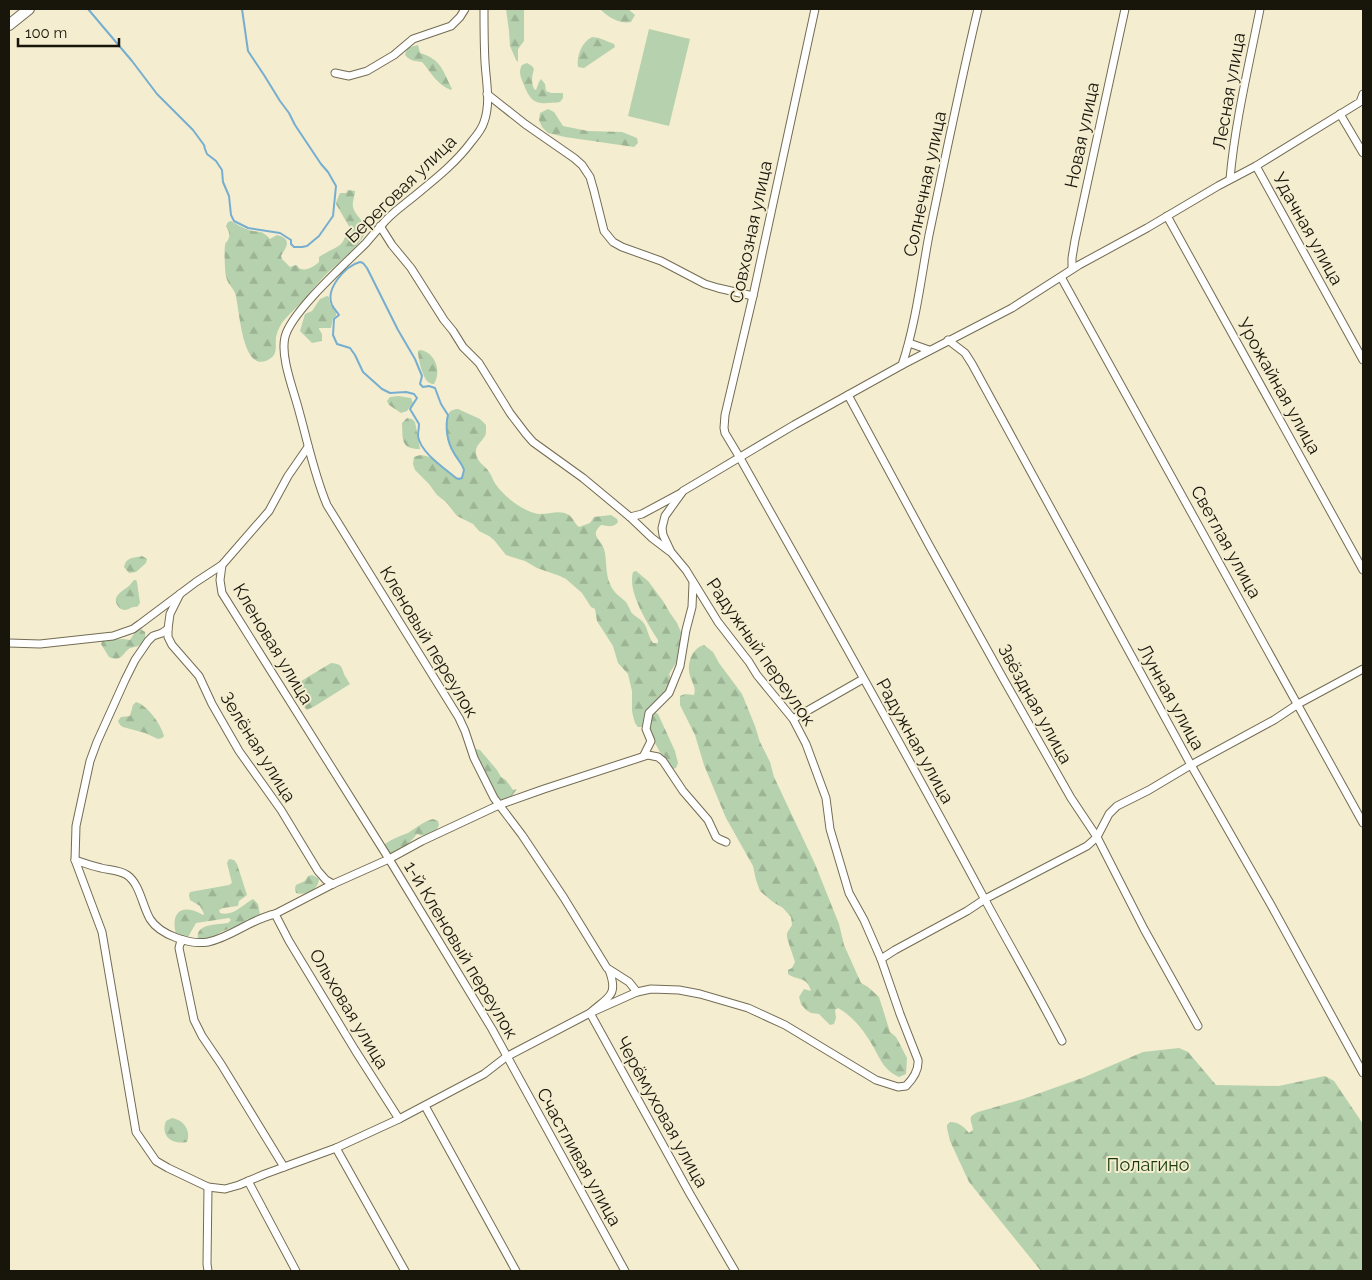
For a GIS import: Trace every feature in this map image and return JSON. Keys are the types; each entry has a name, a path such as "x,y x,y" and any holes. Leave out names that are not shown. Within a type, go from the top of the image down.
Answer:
{"street":[{"path":"9,25 29,9"},
{"path":"334,73 349,76 367,71 394,55 413,39 451,26 465,9"},
{"name":"Береговая улица","path":"284,341 291,323 306,304 367,242 380,226 440,176 462,154 477,134 484,122 487,94 484,54 484,9"},
{"name":"Совхозная улица","path":"740,458 727,439 724,422 815,9"},
{"name":"Солнечная улица","path":"902,365 909,343 962,75 978,9"},
{"name":"Новая улица","path":"1072,269 1074,245 1125,9"},
{"name":"Лесная улица","path":"1230,179 1240,109 1260,9"},
{"path":"487,94 582,165 590,177 604,231 613,242 661,261 705,284 753,296"},
{"path":"1361,101 1363,94"},
{"name":"Радужный переулок","path":"637,992 651,989 679,990 748,1008 785,1025 876,1080 891,1086 906,1086 918,1069 917,1055 900,1014 881,959 864,920 849,893 832,838 826,798 806,744 793,719 757,675 718,622 683,566 671,552 663,535 663,522 670,508 683,491 848,395 929,350 1012,308 1072,269 1256,166 1361,101"},
{"path":"1340,114 1363,154"},
{"name":"Удачная улица","path":"1256,166 1363,360"},
{"name":"Урожайная улица","path":"1168,216 1363,570"},
{"path":"380,226 392,245 411,268 444,320 454,331 463,346 479,363 510,413 526,434 543,450 583,478 652,538 671,552"},
{"name":"Светлая улица","path":"1061,277 1363,822"},
{"name":"Лунная улица","path":"948,340 965,353 972,364 1191,765 1363,1072"},
{"name":"Кленовый переулок","path":"284,341 288,369 308,447 320,487 328,505 459,718 477,766 499,805 522,835 609,970 629,982 637,992"},
{"path":"909,343 929,350"},
{"name":"Звёздная улица","path":"848,395 1004,680 1071,798 1096,837 1198,1026"},
{"name":"Кленовая улица","path":"308,447 288,476 269,511 222,565 220,584 223,595 389,860"},
{"name":"Радужная улица","path":"740,458 949,832 1034,986 1062,1041"},
{"path":"630,517 642,514 683,491"},
{"path":"9,643 40,644 113,636 123,633 140,624 222,565"},
{"path":"644,755 651,741 646,729 649,713 670,693 680,666 692,607 692,580"},
{"path":"180,594 170,614 168,629 150,639 143,648 125,680 97,742 90,761 76,826 76,860 102,932 136,1132 156,1161 208,1187 224,1189 248,1182 264,1174 336,1148 399,1119 484,1074 506,1056 590,1013 637,992"},
{"name":"Зелёная улица","path":"168,629 168,637 172,645 199,676 239,751 281,810 318,871 326,880 333,884"},
{"path":"881,959 985,899 1082,849 1096,837 1113,809 1363,669"},
{"path":"793,719 863,679"},
{"path":"76,860 90,866 128,875 135,885 146,912 153,923 164,931 183,940 210,941 266,916 275,914 333,884 389,860 422,841 499,805 644,755 655,756 663,761 683,791 708,820 716,836 726,842"},
{"name":"1-й Кленовый переулок","path":"389,860 487,1021 506,1056"},
{"name":"Ольховая улица","path":"275,914 289,941 399,1119"},
{"path":"183,940 179,948 194,1020 202,1036 284,1167"},
{"path":"590,1013 610,996 613,991 614,984 609,970"},
{"name":"Черёмуховая улица","path":"590,1013 735,1271"},
{"name":"Счастливая улица","path":"506,1056 625,1271"},
{"path":"425,1106 516,1271"},
{"path":"336,1148 405,1271"},
{"path":"248,1182 296,1271"},
{"path":"208,1187 208,1271"}],"green space":[{"path":"506,9 524,9 524,41 518,49 518,62 510,46"},
{"path":"601,9 628,9 635,15 631,22 623,22 611,18"},
{"path":"649,29 690,39 669,126 628,116"},
{"path":"592,37 614,44 615,47 584,68 578,67 580,50 585,42"},
{"path":"418,45 420,53 433,59 441,66 451,90 438,82 422,62 411,60 405,55 407,48"},
{"path":"527,63 534,69 532,83 534,89 536,90 541,79 545,84 546,91 563,93 563,98 560,102 541,103 530,97 520,73 522,65"},
{"path":"548,109 554,112 563,126 588,131 622,132 637,138 638,143 634,147 548,133 542,127 539,120 540,113"},
{"path":"348,190 355,191 353,207 367,227 365,234 354,248 325,275 282,323 277,332 273,356 261,362 253,359 244,339 235,293 226,274 225,248 229,236 226,226 228,222 231,221 246,229 263,233 270,239 277,235 282,237 287,241 287,244 281,256 282,259 290,267 296,265 300,269 308,269 319,262 319,257 341,244 350,230 336,204 340,193 346,193"},
{"path":"327,296 336,312 336,316 333,318 331,328 319,328 322,334 322,341 312,343 300,331 305,314 312,311 320,299"},
{"path":"420,350 430,354 436,363 437,373 434,384 427,381 423,374 418,354"},
{"path":"390,397 411,398 413,403 407,411 401,413 389,405 387,401"},
{"path":"458,409 480,419 486,425 485,436 476,450 479,462 489,472 497,486 515,503 538,514 565,513 579,527 590,523 594,517 611,515 617,519 618,522 614,525 601,525 596,532 604,549 607,575 611,587 626,602 631,612 643,622 653,643 658,643 644,617 633,589 633,572 636,571 648,581 663,601 677,623 682,636 678,660 669,674 672,681 643,727 638,727 633,716 632,691 628,674 618,663 613,646 597,621 595,609 591,607 582,593 560,576 506,555 489,536 479,531 473,524 457,516 415,470 413,464 414,457 420,455 437,461 456,478 462,478 464,470 451,449 446,425 448,414"},
{"path":"407,418 415,422 420,449 409,447 404,442 402,423"},
{"path":"142,556 147,559 146,563 136,572 129,573 124,567 126,561 130,558"},
{"path":"134,580 137,582 140,603 137,607 124,610 118,607 116,599"},
{"path":"139,628 145,632 145,638 142,643 130,648 117,659 109,657 101,644 103,640 130,640"},
{"path":"704,645 713,652 742,694 760,742 770,762 774,777 815,864 839,924 844,945 861,983 879,997 890,1032 896,1037 907,1058 906,1074 899,1077 887,1069 863,1031 854,1020 838,1008 835,1010 836,1018 834,1024 830,1025 819,1014 811,1013 801,1004 799,997 804,989 811,991 805,981 788,974 788,970 792,968 795,962 787,938 787,933 792,925 791,917 783,908 760,891 753,866 726,818 704,765 695,735 680,705 680,696 685,694 694,695 695,689 689,671 689,663 694,652"},
{"path":"331,663 341,666 350,684 307,710 293,688"},
{"path":"136,702 145,707 157,721 164,736 162,738 158,739 120,725 118,721 121,717 130,716 133,705"},
{"path":"653,713 658,714 675,751 678,763 676,768 670,767 654,741 649,726"},
{"path":"476,749 480,750 513,790 517,789 511,797 503,801 496,794 483,766 474,753"},
{"path":"433,819 438,821 439,825 436,831 424,836 417,834 405,846 394,852 390,853 385,848 385,844 388,842"},
{"path":"229,859 234,860 237,864 247,895 239,901 238,906 223,908 219,910 220,913 233,912 253,899 258,904 260,915 203,940 198,939 198,934 204,927 228,923 231,920 229,918 196,923 188,937 176,934 175,920 180,911 190,910 204,914 200,906 190,900 190,892 232,883 227,863"},
{"path":"312,875 319,879 317,886 311,891 300,894 296,893 296,885"},
{"name":"Полагино","path":"1179,1048 1188,1052 1216,1085 1279,1086 1325,1076 1334,1081 1363,1124 1363,1271 1041,1271 969,1182 950,1141 947,1125 950,1122 961,1125 969,1133 973,1130 971,1118 978,1112 1023,1099 1082,1078 1143,1052"},
{"path":"172,1118 180,1121 187,1130 187,1142 172,1141 166,1135 166,1121"}],"waterway":[{"path":"88,9 157,94 193,130 204,145 207,154 216,161 222,170 223,182 229,196 231,215 234,221 248,228 280,233 291,240 291,244 294,247 307,246 319,236 333,216 336,186 248,51 242,9"},
{"path":"360,262 367,268 398,330 415,359 422,376 420,384 423,387 435,388 441,404 448,415 448,439 464,470 462,478 456,478 423,448 418,436 419,424 410,409 417,398 414,394 406,392 390,393 382,389 363,372 350,348 337,344 333,335 334,319 339,315 332,305 331,292 343,273 354,264 360,262"}]}
